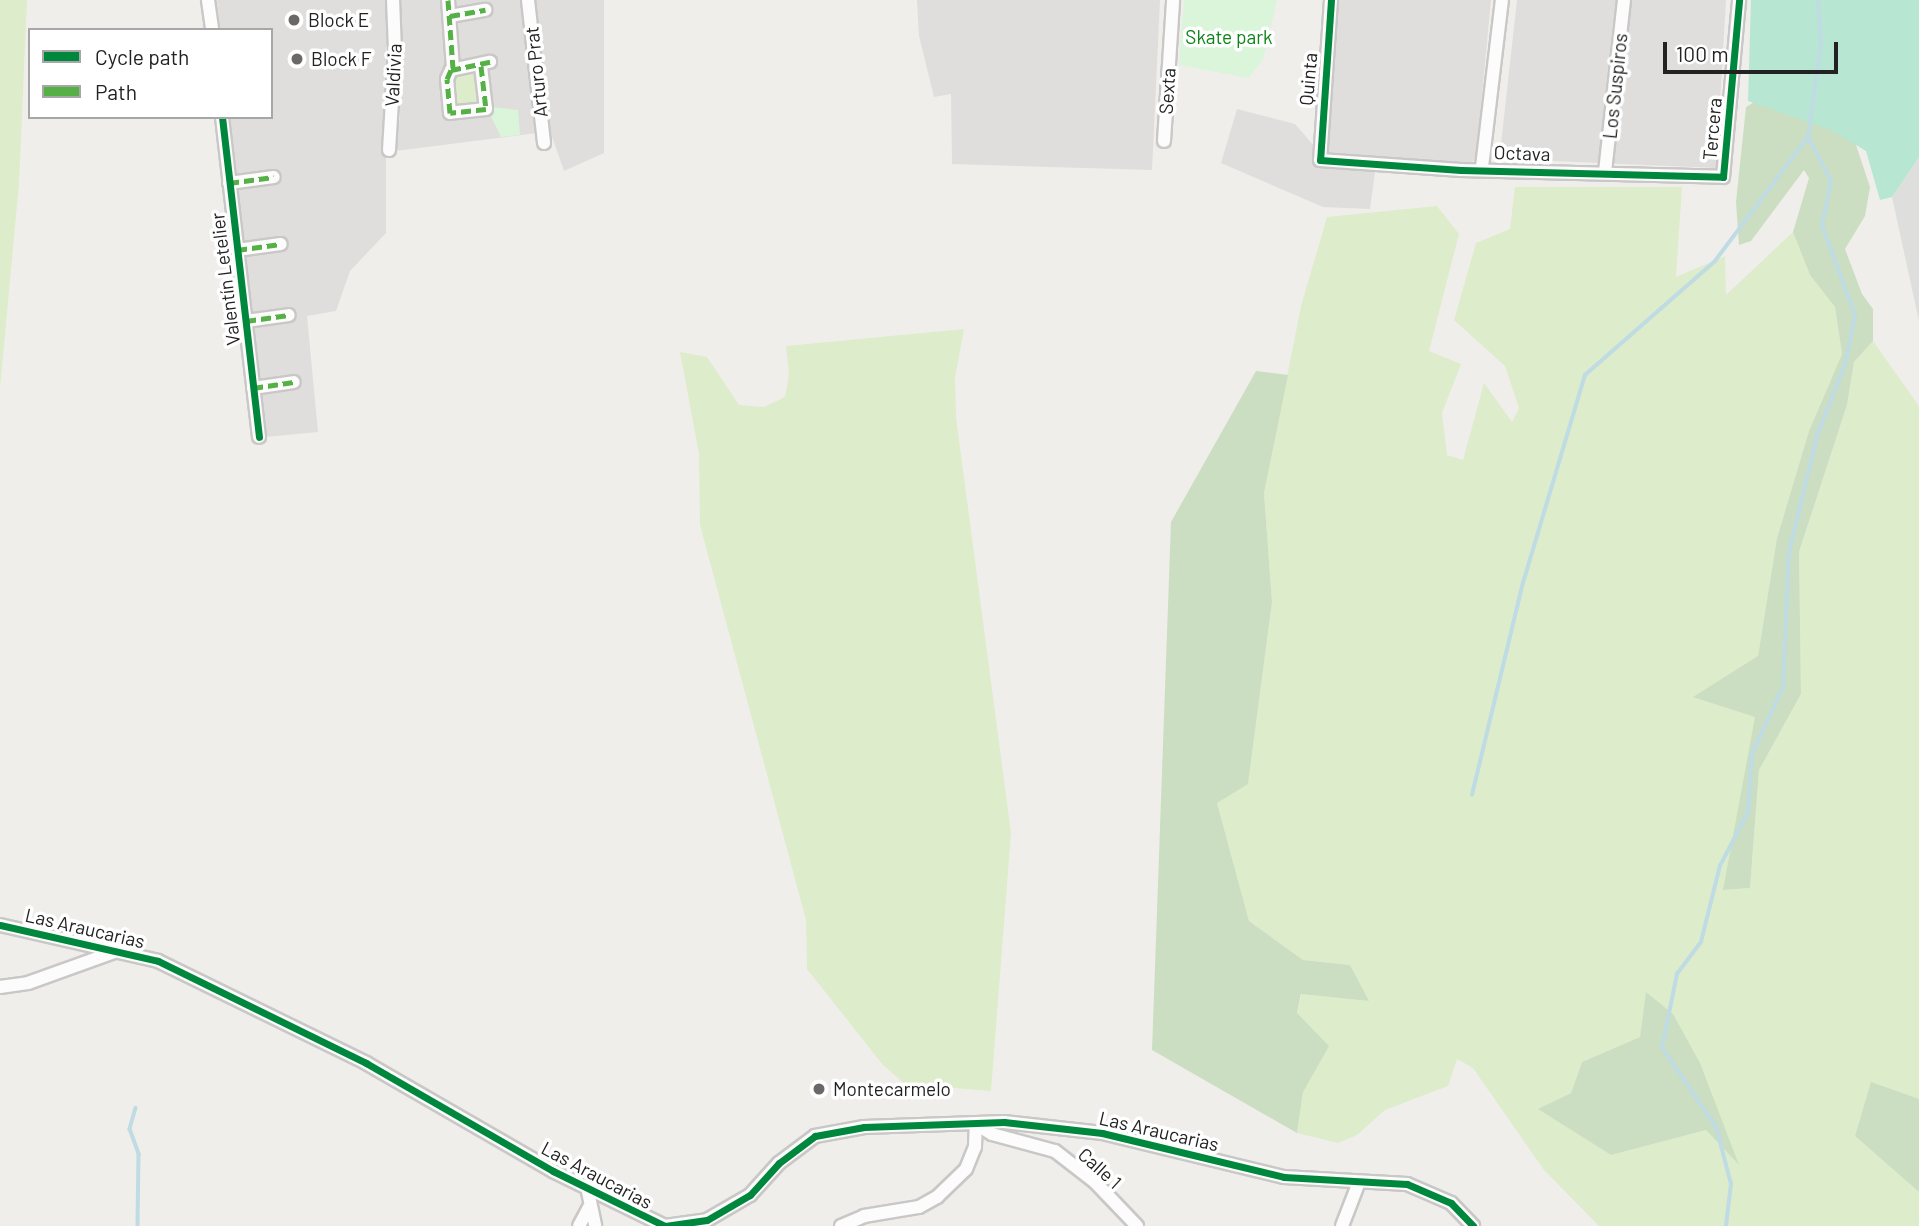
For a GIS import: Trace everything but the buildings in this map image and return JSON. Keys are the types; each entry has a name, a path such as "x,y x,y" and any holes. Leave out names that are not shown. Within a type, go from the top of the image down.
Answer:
{"street":[{"path":"208,0 212,28"},
{"name":"Valdivia","path":"389,150 395,51 393,0"},
{"path":"448,0 453,68 447,76 447,106 456,115 486,109 485,64 453,68"},
{"name":"Arturo Prat","path":"528,0 544,143"},
{"name":"Sexta","path":"1164,141 1173,0"},
{"name":"Quinta","path":"1320,160 1331,0"},
{"path":"1482,167 1502,0"},
{"name":"Los Suspiros","path":"1605,172 1625,0"},
{"name":"Tercera","path":"1723,177 1739,0"},
{"path":"450,16 485,10"},
{"name":"Valentín Letelier","path":"222,119 259,438"},
{"name":"Octava","path":"1320,160 1461,170 1482,167 1723,177"},
{"path":"229,183 274,177"},
{"path":"237,250 281,244"},
{"path":"246,321 289,314"},
{"path":"253,388 294,382"},
{"name":"Las Araucarias","path":"0,925 120,950 158,961 366,1063 429,1102 651,1221 681,1226 707,1220 750,1195 779,1163 815,1136 864,1127 1031,1123 1102,1133 1284,1177 1407,1184 1430,1191 1451,1203 1473,1226"},
{"path":"0,987 28,983 120,950"},
{"path":"841,1226 864,1216 919,1207 937,1197 966,1169 976,1124"},
{"name":"Calle 1","path":"976,1124 992,1134 1055,1151 1095,1182 1137,1226"},
{"path":"1342,1226 1359,1182"},
{"path":"590,1189 589,1207 594,1226"},
{"path":"590,1189 604,1226"},
{"path":"579,1226 589,1207"}],"shaded area":[{"path":"217,0 386,0 386,233 350,271 336,311 307,316 318,432 265,437 230,119 273,119 273,28 220,28"},
{"path":"399,0 521,0 537,133 395,151 400,115"},
{"path":"534,0 604,0 604,153 564,171 549,128"},
{"path":"917,0 1160,0 1152,170 952,164 951,94 934,97 919,36"},
{"path":"1337,0 1491,0 1476,158 1471,163 1377,157 1370,209 1323,207 1221,163 1237,109 1295,124 1323,156"},
{"path":"1517,0 1726,0 1716,168 1505,159 1500,153"},
{"path":"1919,157 1919,321 1892,197"}],"green space":[{"path":"0,0 27,0 19,184 0,388"},
{"name":"Skate park","path":"1184,0 1277,0 1263,60 1248,78 1179,65"},
{"path":"1751,0 1919,0 1919,157 1892,197 1880,200 1866,151 1833,131 1748,101"},
{"path":"476,70 481,107 452,110 453,74"},
{"path":"1789,81 1855,142 1870,187 1865,216 1845,249 1862,294 1873,309 1873,341 1854,362 1847,405 1799,552 1801,694 1759,770 1750,888 1723,890 1755,717 1693,697 1758,656 1777,538 1809,431 1842,354 1835,307 1810,275 1793,232 1809,178 1804,170 1751,241 1739,245 1736,202 1746,107"},
{"path":"491,107 518,110 520,135 501,137 489,112"},
{"path":"1515,187 1682,187 1676,277 1725,256 1726,295 1793,232 1810,275 1835,307 1842,354 1809,431 1777,538 1758,656 1756,716 1724,890 1750,888 1759,770 1801,694 1799,552 1847,405 1854,362 1873,341 1919,406 1919,1099 1871,1083 1855,1136 1919,1192 1919,1226 1599,1226 1544,1170 1473,1068 1457,1059 1448,1086 1385,1110 1357,1135 1338,1143 1297,1133 1303,1092 1297,1013 1302,994 1368,1001 1350,965 1303,960 1249,921 1217,803 1248,783 1272,602 1264,493 1301,306 1327,217 1437,206 1459,234 1429,351 1461,364 1442,413 1447,455 1463,460 1484,383 1512,422 1519,408 1505,366 1454,320 1476,243 1510,229","holes":["1647,992 1737,1163 1706,1130 1611,1155 1539,1109 1571,1093 1582,1062 1640,1037"]},
{"path":"964,329 955,378 956,417 1011,833 991,1091 905,1084 883,1065 807,969 806,920 700,525 699,454 680,352 707,357 739,405 764,407 785,397 789,374 786,346"},
{"path":"1256,371 1288,375 1264,493 1272,602 1248,784 1217,803 1249,921 1303,960 1350,965 1369,1001 1301,994 1297,1013 1329,1046 1303,1092 1297,1133 1152,1050 1171,522"},
{"path":"1646,992 1673,1014 1700,1063 1739,1165 1706,1130 1611,1155 1538,1109 1571,1093 1582,1062 1640,1037"},
{"path":"1871,1082 1919,1099 1919,1192 1855,1136"}],"waterway":[{"path":"1726,1226 1731,1184 1716,1127 1662,1048 1677,974 1701,942 1720,866 1748,812 1752,754 1783,687 1789,552 1818,433 1845,365 1855,315 1822,226 1831,181 1808,137 1821,44 1818,0"},
{"path":"1472,795 1523,583 1585,375 1715,261 1808,137"},
{"path":"136,1108 130,1129 139,1154 138,1226"}],"marked path":[{"path":"448,0 453,68"},
{"path":"450,16 485,10"},
{"path":"481,66 486,109 450,113 447,79 451,70 490,62"},
{"path":"229,183 274,177"},
{"path":"237,250 281,244"},
{"path":"246,321 289,315"},
{"path":"253,388 294,382"}],"cycle path":[{"path":"1331,0 1320,160 1461,170 1723,177 1739,0"},
{"path":"222,119 259,437"},
{"path":"0,925 158,961 366,1063 553,1171 665,1226 707,1220 750,1195 779,1163 815,1136 864,1127 1004,1122 1102,1133 1284,1177 1407,1184 1451,1203 1473,1226"}],"place":[{"name":"Block E","path":"294,20"},
{"name":"Block F","path":"297,59"},
{"name":"Montecarmelo","path":"819,1089"}]}
